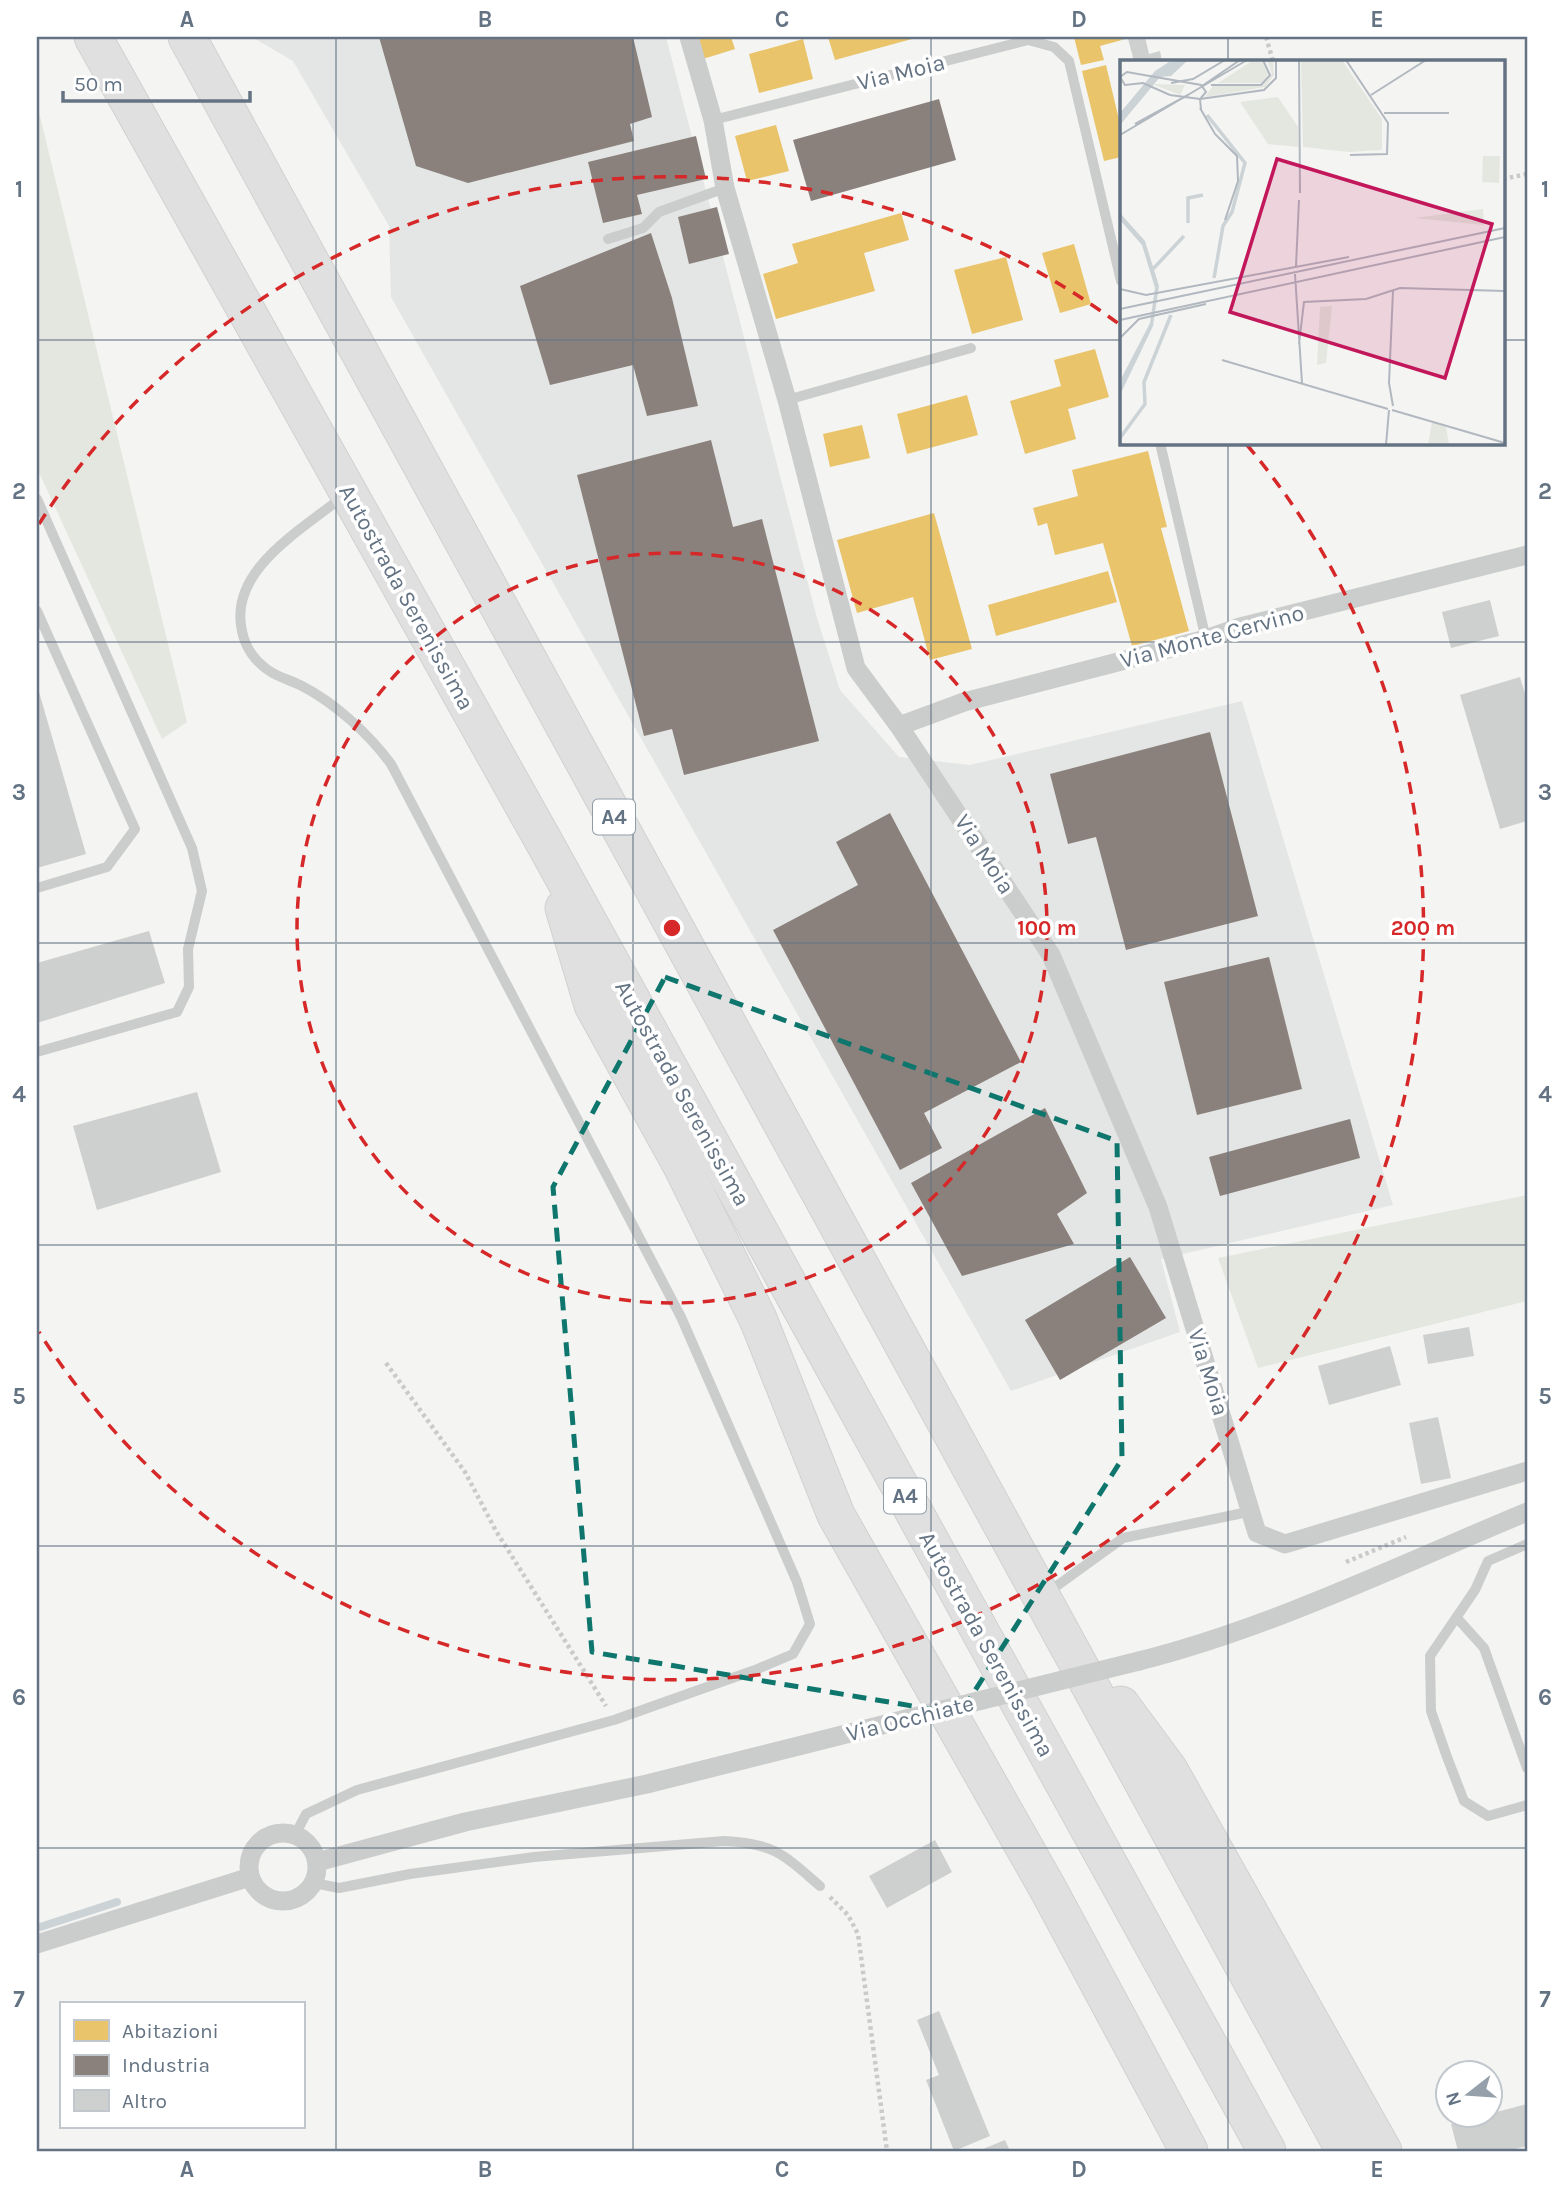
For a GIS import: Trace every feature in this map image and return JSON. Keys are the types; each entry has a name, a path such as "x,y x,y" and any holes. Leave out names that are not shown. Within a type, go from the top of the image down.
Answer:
{"highway":[{"name":"Autostrada Serenissima","path":"93,37 543,840 1267,2151"},
{"name":"A4","path":"187,37 1345,2151"},
{"path":"543,840 593,1005 681,1164 758,1319 836,1515 1048,1889 1189,2151"},
{"path":"1041,1598 1169,1770 1382,2151"}],"street":[{"name":"Via Moia","path":"689,37 713,120 725,188 787,400 856,668 900,726 1051,955 1158,1207 1240,1471 1248,1512"},
{"name":"Via Monte Cervino","path":"900,726 964,702 1206,639 1240,627 1527,555"},
{"path":"1248,1512 1257,1533 1285,1544 1527,1471"},
{"name":"Via Occhiate","path":"317,1862 464,1822 647,1784 1206,1644 1262,1625 1527,1512"},
{"path":"273,1834 295,1835 309,1846 317,1862 314,1883 297,1899 274,1901 255,1888 250,1877 250,1856 263,1839 273,1834"},
{"path":"37,1944 250,1877"}],"lane":[{"name":"Via Moia","path":"713,120 1028,40 1054,47 1069,61 1120,277"},
{"path":"608,239 643,228 659,212 725,188"},
{"path":"787,400 971,348"},
{"path":"1160,444 1206,639"},
{"path":"295,1835 306,1814 357,1790 614,1720 793,1654 810,1624 797,1582 681,1317 391,764 365,734 317,696 267,670 251,653 244,638 240,623 242,598 253,574 348,492"},
{"path":"37,499 192,848 202,891 188,949 189,987 177,1012 37,1052"},
{"path":"37,611 135,829 107,867 37,888"},
{"path":"1041,1598 1122,1538 1248,1512"},
{"path":"1527,1544 1488,1561 1475,1590 1430,1656 1431,1711 1464,1801 1488,1816 1527,1805"},
{"path":"1457,1618 1484,1648 1527,1768"},
{"path":"314,1883 339,1888 410,1874 534,1857 724,1841 754,1842 780,1852 820,1886"}],"path":[{"path":"1266,37 1273,60"},
{"path":"1504,179 1527,174"},
{"path":"386,1363 465,1472 496,1531 614,1720"},
{"path":"1335,1568 1418,1532"},
{"path":"820,1886 848,1915 858,1934 887,2151"}],"highlighted area":[{"path":"665,977 1117,1141 1122,1459 960,1714 592,1652 553,1187"}],"shaded area":[{"path":"252,37 666,37 817,618 840,690 899,757 970,765 1242,701 1393,1205 1161,1259 1180,1332 1011,1391 391,297 389,226 293,61"},
{"path":"37,104 187,722 162,739 37,468"},
{"path":"1527,1195 1527,1301 1258,1368 1218,1258"}],"building: Abitazioni":[{"path":"697,37 731,37 735,49 703,59"},
{"path":"828,37 911,37 912,39 835,60"},
{"path":"1074,37 1121,37 1122,40 1100,46 1104,60 1081,65"},
{"path":"803,39 813,79 759,93 749,54"},
{"path":"1106,65 1120,124 1120,157 1104,161 1082,71"},
{"path":"776,125 789,171 747,181 735,136"},
{"path":"901,213 909,240 864,253 875,291 776,319 763,274 798,263 792,244"},
{"path":"1074,244 1091,304 1060,313 1042,253"},
{"path":"1006,257 1023,320 972,334 954,270"},
{"path":"1095,349 1109,397 1068,409 1076,439 1025,454 1010,401 1061,386 1054,360"},
{"path":"967,395 978,435 907,454 897,414"},
{"path":"862,425 870,458 830,467 823,434"},
{"path":"1148,451 1167,527 1161,528 1189,631 1132,646 1103,543 1055,555 1047,523 1038,526 1033,508 1078,496 1072,470"},
{"path":"934,513 972,649 930,660 913,597 857,613 837,540"},
{"path":"1108,571 1117,602 996,636 988,605"}],"building: Industria":[{"path":"379,37 633,37 652,117 630,124 634,141 468,183 416,166"},
{"path":"939,99 956,160 811,201 793,140"},
{"path":"696,136 706,179 637,195 642,214 603,223 588,162"},
{"path":"717,207 729,254 689,264 678,217"},
{"path":"651,233 672,298 698,406 647,416 633,365 550,385 520,286"},
{"path":"711,440 733,527 762,519 819,741 684,775 672,729 644,736 577,475"},
{"path":"1210,732 1258,916 1126,950 1096,837 1068,844 1050,774"},
{"path":"890,813 1021,1062 924,1113 942,1148 900,1170 773,930 858,885 836,842"},
{"path":"1269,957 1302,1089 1197,1115 1164,982"},
{"path":"1045,1108 1087,1193 1057,1214 1074,1244 962,1276 911,1183"},
{"path":"1350,1119 1360,1158 1220,1196 1209,1157"},
{"path":"1130,1257 1166,1318 1060,1380 1025,1320"}],"building: Altro":[{"path":"1121,37 1145,37 1149,54 1160,51 1162,60 1134,60 1128,39 1122,40"},
{"path":"1490,600 1499,636 1451,648 1442,612"},
{"path":"1520,677 1527,701 1527,821 1500,829 1460,695"},
{"path":"37,685 86,854 37,868"},
{"path":"149,931 165,983 37,1023 37,963"},
{"path":"197,1092 221,1172 97,1210 73,1126"},
{"path":"1469,1327 1474,1356 1428,1364 1423,1335"},
{"path":"1390,1346 1401,1385 1329,1405 1318,1366"},
{"path":"1438,1417 1451,1478 1421,1484 1409,1423"},
{"path":"935,1840 952,1872 887,1908 869,1876"},
{"path":"939,2011 990,2136 954,2151 926,2080 939,2075 917,2020"},
{"path":"1527,2104 1527,2146 1507,2151 1458,2151 1452,2128 1504,2128 1504,2110"},
{"path":"1005,2140 1010,2151 978,2151"}],"waterway":[{"path":"37,1928 117,1902"}]}
